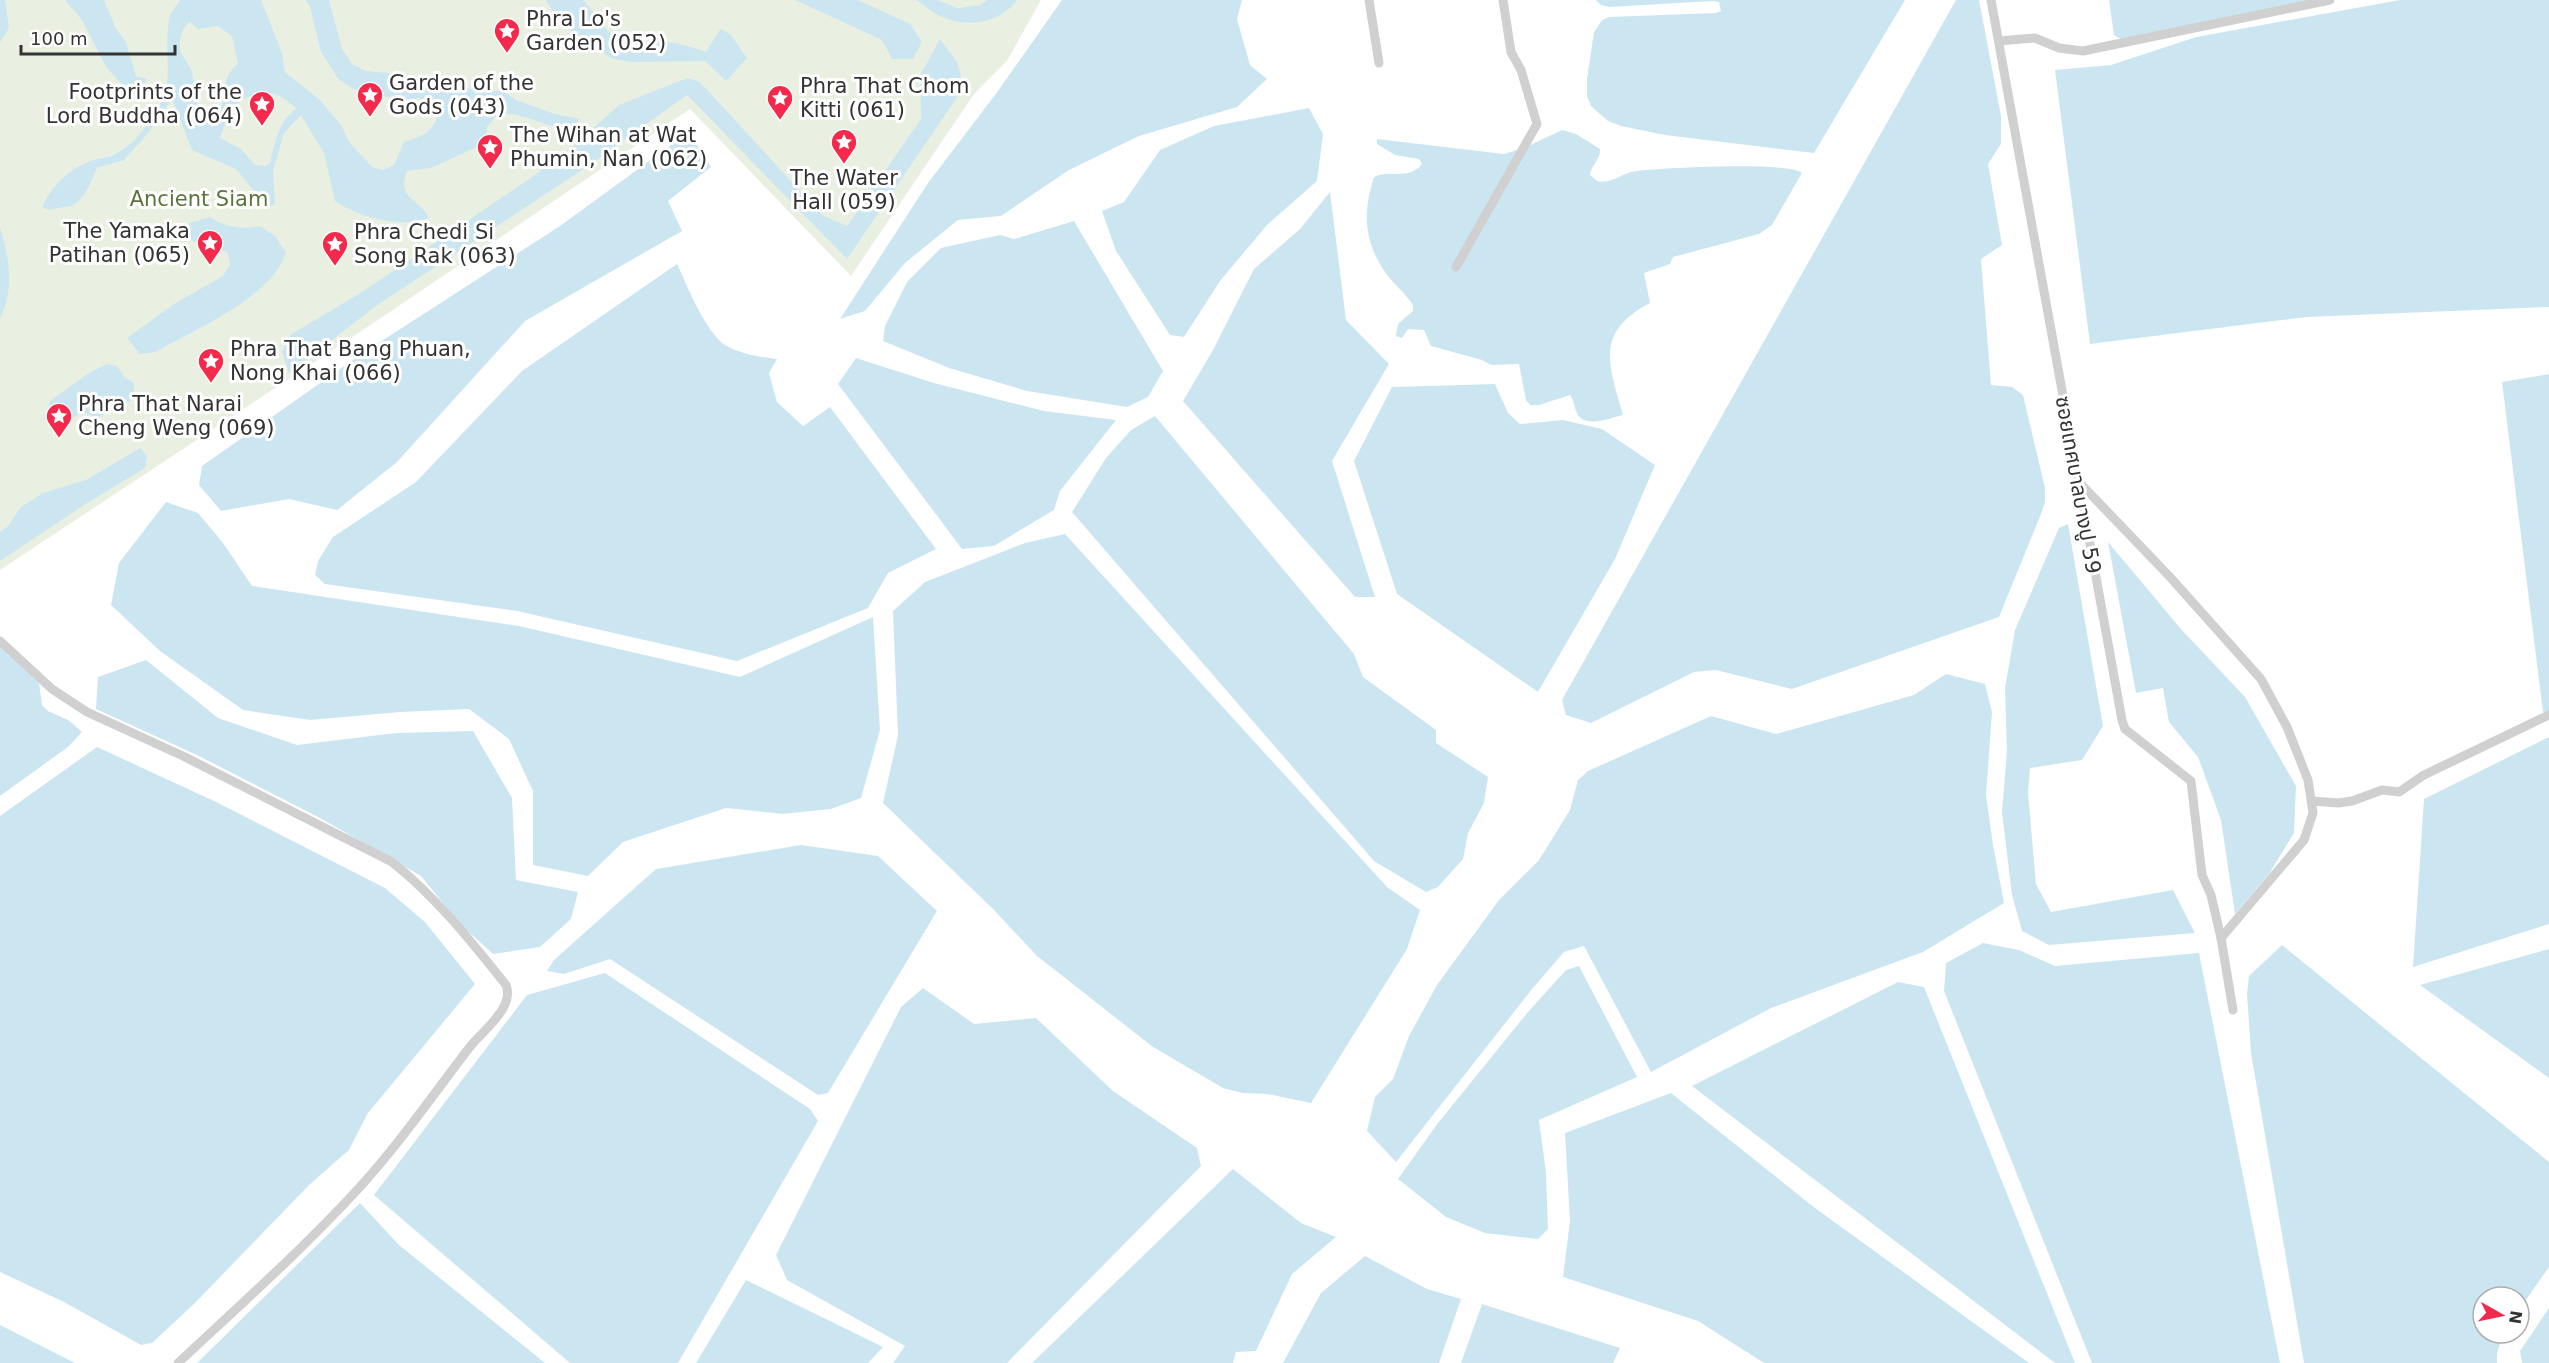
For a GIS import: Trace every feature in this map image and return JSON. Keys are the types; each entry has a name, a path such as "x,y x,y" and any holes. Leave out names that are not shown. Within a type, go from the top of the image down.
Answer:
{"street":[{"path":"1369,0 1379,63"},
{"path":"1456,267 1537,124 1532,101 1512,52 1503,0"},
{"name":"ซอยเทศบาลบางปู 59","path":"1991,0 2122,720 2125,729 2191,781 2202,875 2211,895 2221,938 2233,1010"},
{"path":"1999,41 2035,38 2060,48 2083,51 2330,0"},
{"path":"2077,480 2170,577 2261,679 2301,759 2312,801 2311,825 2304,840 2221,938"},
{"path":"0,641 52,689 87,712 202,766 392,862 412,878 467,936 508,991 506,1004 474,1042 392,1150 358,1188 242,1305 178,1363"},
{"path":"2312,801 2338,803 2352,801 2382,790 2399,792 2424,775 2549,715"}],"green space":[{"name":"Ancient Siam","path":"0,0 1041,0 1007,61 974,94 851,276 690,109 369,326 0,570"}],"water":[{"path":"0,0 5,0 9,28 0,43"},
{"path":"65,0 104,0 116,29 126,42 136,76 147,79 134,97 106,67 82,20"},
{"path":"180,0 261,0 282,53 285,72 320,100 341,125 350,143 372,167 383,170 394,165 404,142 428,132 435,123 440,109 419,98 400,100 354,89 339,80 321,52 310,7 306,0 329,0 342,49 352,64 366,71 410,75 480,91 503,91 516,100 555,114 580,119 570,129 516,115 498,114 487,127 486,143 431,168 407,171 404,180 406,193 429,218 393,222 355,212 335,201 324,153 301,115 284,133 273,171 275,204 268,208 236,169 192,150 172,99 149,132 124,160 97,168 88,188 78,202 71,206 49,210 42,207 56,185 68,174 83,164 111,156 127,147 150,121 159,107 167,83 169,20","holes":["190,22 198,29 218,26 232,36 238,64 228,76 219,115 215,121 208,122 200,111 191,69 181,52 181,36 184,28","264,92 282,97 296,109 281,126 270,163 265,166 255,165 241,149 220,138 234,107 246,98"]},
{"path":"546,0 583,0 611,34 628,48 666,42 706,52 720,29 730,34 747,58 726,81 705,61 632,62 613,59 586,42 555,16"},
{"path":"795,0 858,0 910,24 922,42 913,59 892,59 882,40"},
{"path":"916,0 937,0 958,8 981,5 987,0 1017,0 1010,8 992,19 971,23 940,16"},
{"path":"1062,0 1242,0 1237,19 1250,65 1267,79 1237,107 1139,136 1069,170 1001,216 958,220 905,263 865,311 840,319 928,183 995,95"},
{"path":"1596,0 1905,0 1814,153 1665,135 1608,121 1591,106 1587,96 1587,79 1594,32 1602,20 1609,17 1721,11 1719,2 1713,1 1609,7 1601,5"},
{"path":"1956,0 1979,0 2001,116 2001,144 1988,164 2002,245 1981,259 1991,385 2012,387 2023,395 2045,488 2045,502 2041,514 1999,617 1792,689 1716,670 1694,672 1591,723 1566,715 1562,700"},
{"path":"2109,0 2313,0 2122,40 2114,35"},
{"path":"2400,0 2549,0 2549,307 2307,317 2090,344 2055,70 2111,65 2196,37"},
{"path":"940,39 956,61 961,73 956,99 847,259 687,95 588,166 376,306 289,373 282,352 290,335 362,292 532,177 574,145 619,105 687,78 700,82 822,215 847,226 921,119 920,75"},
{"path":"1309,108 1323,134 1317,181 1267,225 1220,281 1184,337 1170,335 1116,251 1102,211 1124,202 1160,150 1214,126"},
{"path":"1562,130 1576,134 1600,149 1590,175 1597,181 1612,180 1636,171 1695,167 1774,167 1792,169 1802,173 1772,225 1759,234 1673,257 1670,264 1644,273 1650,303 1620,325 1613,337 1610,350 1613,380 1623,415 1598,421 1580,418 1570,395 1539,405 1530,405 1526,400 1519,364 1491,365 1482,360 1431,346 1424,330 1408,329 1402,338 1396,336 1398,324 1413,311 1413,305 1380,264 1370,240 1368,228 1368,204 1374,177 1411,172 1422,164 1419,159 1395,155 1377,144 1377,139 1504,154 1526,147"},
{"path":"689,132 711,167 668,201 682,231 525,321 397,462 337,510 289,499 221,511 199,485 202,466 363,353 560,226"},
{"path":"1330,192 1346,320 1389,364 1332,461 1375,597 1355,597 1183,401 1213,350 1254,269 1300,229"},
{"path":"210,217 234,227 260,226 275,236 286,253 278,269 249,298 230,311 155,352 140,354 127,338 174,304 223,276 230,264 227,252 190,240 189,223"},
{"path":"1074,221 1163,371 1148,397 1127,407 1027,391 949,368 883,341 885,326 907,282 941,248 1000,235 1014,239"},
{"path":"0,227 8,262 9,285 5,307 0,318"},
{"path":"677,264 701,314 720,341 732,349 755,356 777,359 769,373 777,402 803,426 830,407 936,549 888,573 868,608 737,661 517,611 325,584 315,575 318,561 333,537 416,482 522,371"},
{"path":"856,358 934,383 1044,411 1116,420 1060,491 1054,510 994,546 962,549 838,384"},
{"path":"107,364 117,366 124,377 134,383 134,399 97,418 83,412 62,424 53,422 47,413 50,401 89,373"},
{"path":"2549,374 2549,713 2546,714 2543,712 2502,382"},
{"path":"1495,384 1508,413 1520,424 1563,420 1602,429 1655,465 1615,559 1538,692 1397,594 1354,461 1392,387"},
{"path":"1155,416 1354,654 1363,677 1436,730 1436,743 1488,777 1484,803 1468,833 1463,859 1438,887 1426,892 1374,861 1072,512 1106,458 1131,430"},
{"path":"140,448 147,456 145,468 87,503 0,561 0,532 8,526 21,507 43,493 86,480"},
{"path":"166,502 198,513 223,543 252,586 519,626 740,677 873,617 880,730 861,798 831,809 782,814 726,808 623,842 588,876 533,865 533,791 509,739 469,709 310,720 243,710 160,651 111,605 119,563"},
{"path":"2068,524 2103,726 2082,760 2030,768 2028,793 2036,884 2051,912 2173,890 2195,933 2049,945 2022,931 2012,895 2002,812 2007,751 2005,688 2015,630 2059,528"},
{"path":"1065,534 1387,887 1420,910 1407,949 1311,1103 1223,1088 1153,1047 1037,956 994,910 883,803 898,735 893,611 925,582 1025,543"},
{"path":"2108,542 2181,629 2245,697 2296,786 2294,833 2269,874 2235,914 2221,820 2198,757 2169,722 2163,688 2136,693"},
{"path":"0,646 39,683 42,705 48,711 68,720 82,732 68,747 0,796"},
{"path":"146,660 218,718 297,745 396,733 473,731 512,798 516,880 578,892 571,919 540,947 493,954 460,924 421,876 320,818 199,756 96,709 98,677"},
{"path":"1946,674 1985,684 1992,712 1986,795 2004,903 1923,952 1771,1008 1651,1072 1584,946 1564,952 1532,989 1396,1162 1367,1131 1375,1097 1393,1079 1409,1036 1437,985 1499,900 1539,860 1570,810 1578,780 1588,771 1711,716 1776,734 1914,695"},
{"path":"2549,737 2549,924 2413,967 2424,799"},
{"path":"97,747 214,801 385,888 425,922 475,984 368,1113 349,1150 309,1185 195,1303 152,1343 141,1345 64,1302 0,1272 0,816"},
{"path":"801,845 878,856 937,911 828,1093 818,1095 610,959 564,974 547,971 554,960 656,869"},
{"path":"1983,943 2019,950 2055,966 2199,953 2280,1363 2092,1363 1944,991 1946,963"},
{"path":"2282,945 2549,1162 2549,1267 2531,1293 2531,1285 2471,1285 2471,1345 2500,1345 2497,1363 2304,1363 2251,1053 2247,994 2249,976"},
{"path":"2549,949 2549,1078 2420,985"},
{"path":"1579,966 1637,1077 1539,1120 1546,1173 1548,1229 1538,1239 1485,1233 1446,1217 1398,1179 1438,1123 1528,1012 1566,970"},
{"path":"605,973 810,1109 818,1121 678,1363 570,1363 374,1195 527,995"},
{"path":"1898,982 1924,987 2075,1363 2055,1363 1692,1086"},
{"path":"923,988 974,1024 1036,1018 1113,1091 1197,1148 1201,1166 1007,1363 893,1363 905,1346 787,1280 776,1255 901,1007"},
{"path":"1671,1093 1815,1208 2029,1363 1764,1363 1698,1321 1563,1277 1570,1221 1565,1133"},
{"path":"1233,1169 1301,1223 1336,1237 1292,1274 1256,1351 1236,1352 1233,1363 1032,1363"},
{"path":"360,1203 399,1245 545,1363 197,1363"},
{"path":"1365,1256 1427,1289 1461,1299 1439,1363 1283,1363 1321,1293"},
{"path":"746,1280 883,1347 868,1363 696,1363"},
{"path":"1482,1304 1620,1348 1613,1363 1461,1363"},
{"path":"2549,1308 2549,1363 2522,1363 2520,1351 2524,1345 2531,1345 2531,1335"},
{"path":"0,1325 75,1363 0,1363"}],"place":[{"name":"Phra Lo's Garden (052)","path":"507,54"},
{"name":"Garden of the Gods (043)","path":"370,118"},
{"name":"Phra That Chom Kitti (061)","path":"780,121"},
{"name":"Footprints of the Lord Buddha (064)","path":"262,127"},
{"name":"The Water Hall (059)","path":"844,165"},
{"name":"The Wihan at Wat Phumin, Nan (062)","path":"490,170"},
{"name":"The Yamaka Patihan (065)","path":"210,266"},
{"name":"Phra Chedi Si Song Rak (063)","path":"335,267"},
{"name":"Phra That Bang Phuan, Nong Khai (066)","path":"211,384"},
{"name":"Phra That Narai Cheng Weng (069)","path":"59,439"}]}
